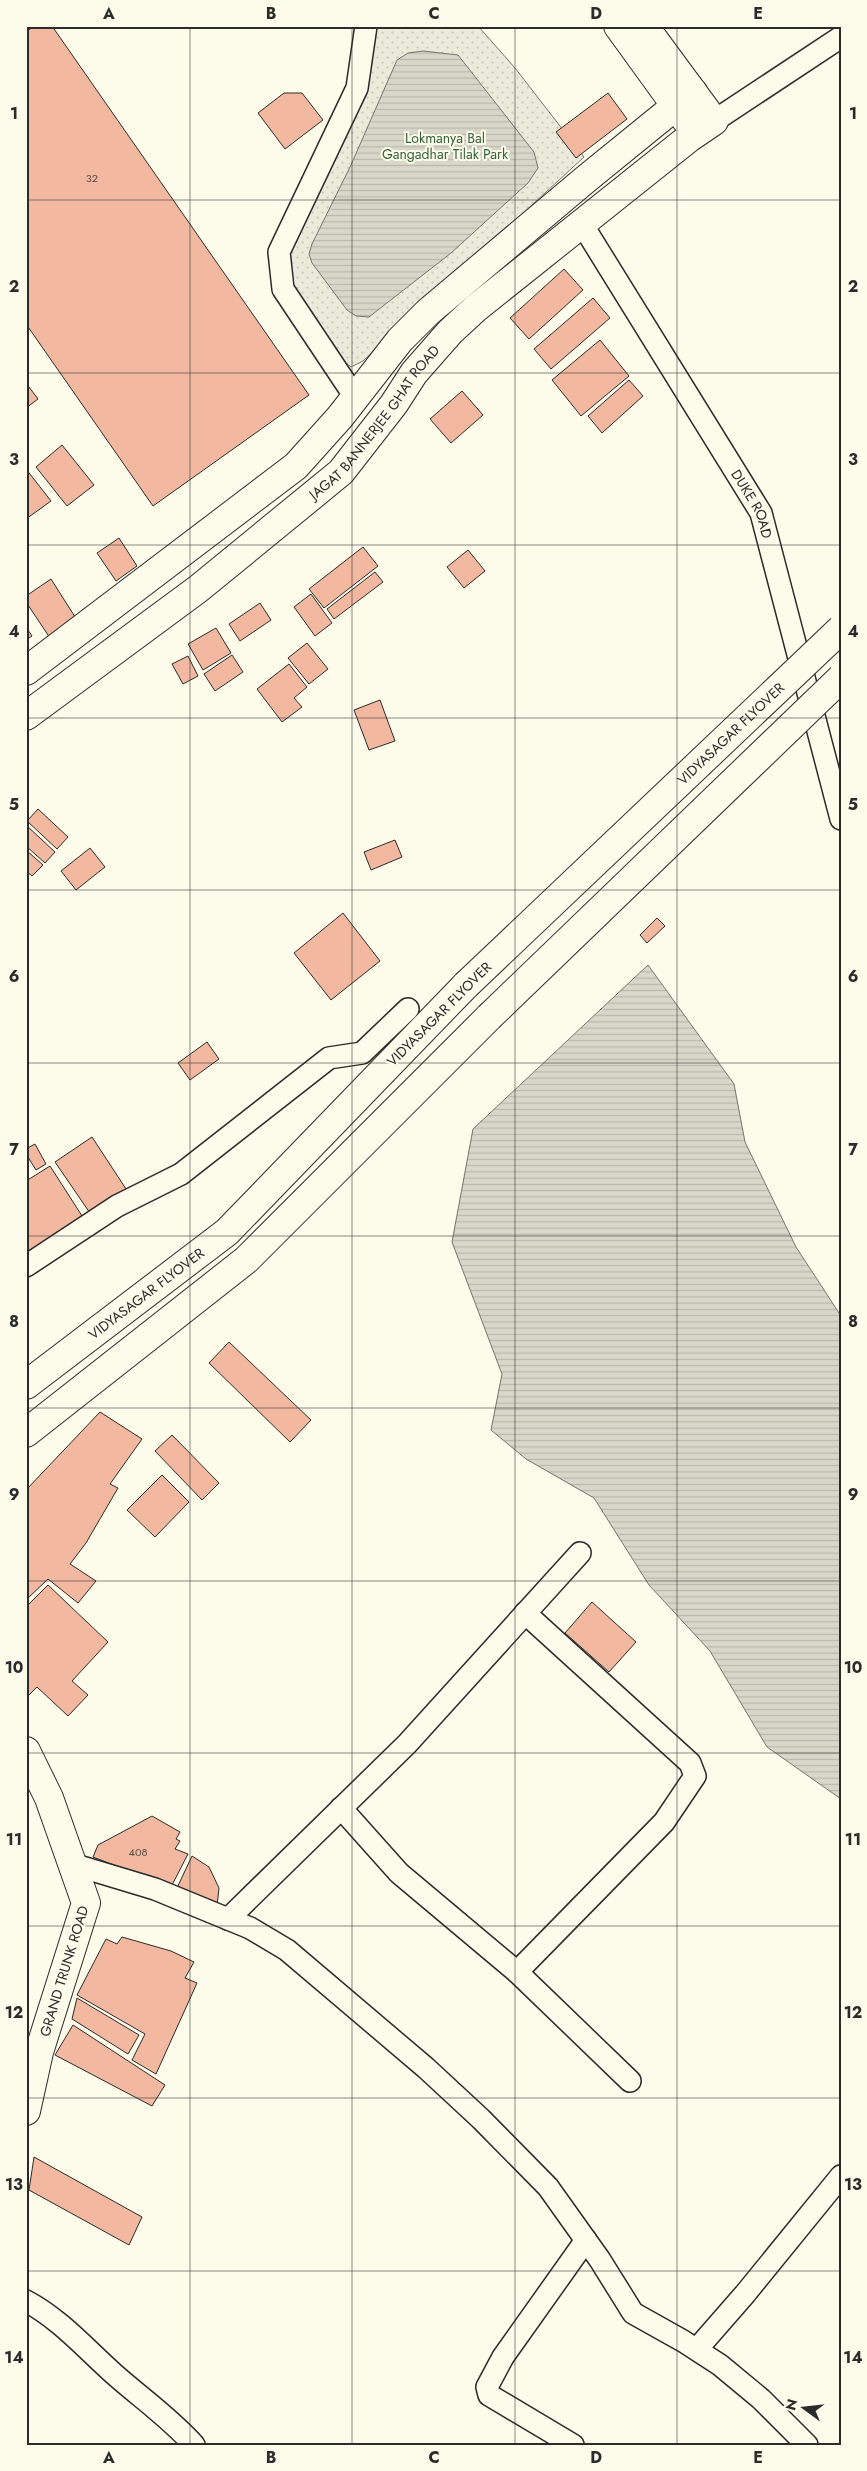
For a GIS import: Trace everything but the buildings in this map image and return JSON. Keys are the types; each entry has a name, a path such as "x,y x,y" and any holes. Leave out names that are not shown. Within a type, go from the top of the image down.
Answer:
{"main road":[{"path":"618,26 684,98 705,127"},
{"path":"644,26 684,98"},
{"name":"JAGAT BANNERJEE GHAT ROAD","path":"26,671 296,466 317,445 400,340 428,312 684,98"},
{"name":"JAGAT BANNERJEE GHAT ROAD","path":"26,716 198,590 341,472 394,404 414,373 450,332 476,308 705,127"},
{"name":"VIDYASAGAR FLYOVER","path":"26,1385 227,1232 466,985 841,629"},
{"path":"26,1433 246,1260 496,1010 841,678"},
{"name":"GRAND TRUNK ROAD","path":"26,1751 49,1798 86,1903 39,2052 26,2111"}],"street":[{"path":"355,397 284,289 279,252 357,88 366,26"},
{"path":"705,127 841,37"},
{"name":"DUKE ROAD","path":"582,224 761,513 841,819"},
{"path":"26,1266 117,1206 181,1174 329,1058 362,1053 408,1010"},
{"path":"228,1919 407,1744 580,1553"},
{"path":"517,1972 664,1822 695,1776 690,1763 525,1613"},
{"path":"341,1808 399,1873 517,1972 630,2081"},
{"path":"72,1864 155,1889 250,1928 287,1950 426,2068 481,2119 548,2187 586,2240 633,2314 696,2349 720,2365 761,2399 798,2442"},
{"path":"696,2349 745,2294 841,2176"},
{"path":"574,2445 489,2395 487,2387 503,2356 586,2240"},
{"path":"26,2301 43,2310 58,2322 115,2374 175,2424 194,2445"}],"green space":[{"name":"Lokmanya Bal Gangadhar Tilak Park","path":"366,26 478,26 515,68 584,157 363,361 351,367 340,358 289,287 279,252 357,88"}],"shaded area":[{"path":"423,51 458,55 534,152 538,168 528,183 451,253 369,317 356,316 347,310 312,263 309,254 397,60 408,53"},
{"path":"648,965 734,1084 745,1142 796,1247 841,1316 841,1799 767,1747 710,1651 649,1585 594,1498 526,1459 491,1430 502,1374 452,1242 473,1129"}]}
